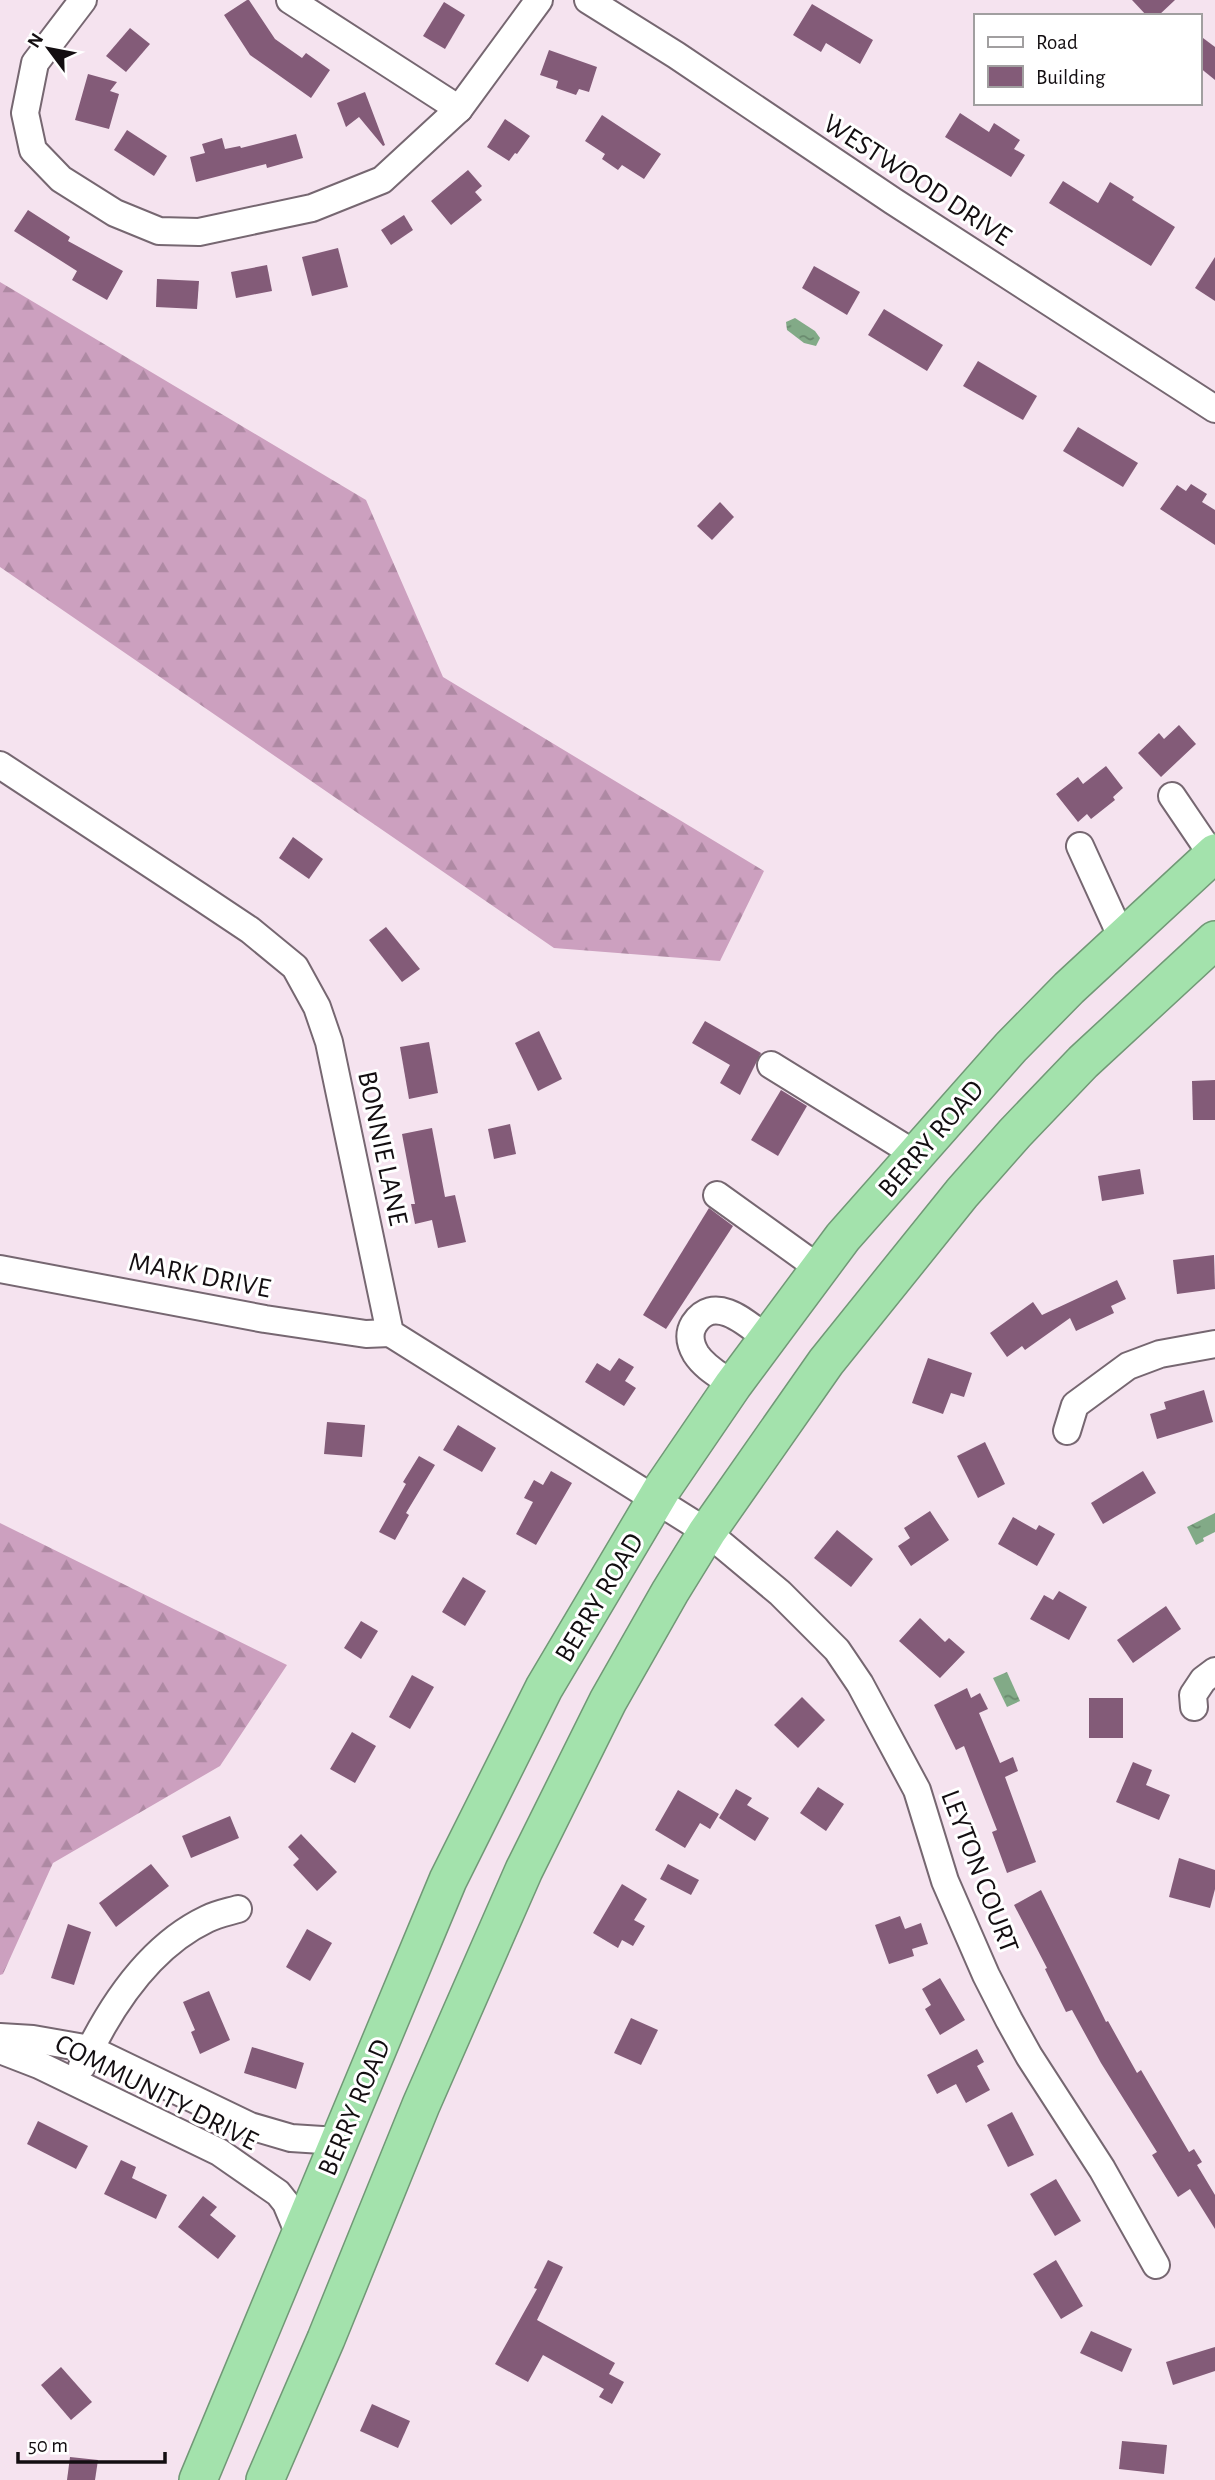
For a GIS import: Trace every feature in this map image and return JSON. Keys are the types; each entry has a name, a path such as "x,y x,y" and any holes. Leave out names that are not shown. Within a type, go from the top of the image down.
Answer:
{"highway":[{"name":"BERRY ROAD","path":"198,2480 338,2141 443,1893 477,1820 544,1688 656,1500 733,1385 843,1237 1011,1047 1069,988 1213,854"},
{"path":"265,2480 330,2330 421,2105 534,1849 608,1701 707,1532 826,1362 962,1193 1083,1062 1215,940"}],"street":[{"path":"83,0 35,62 25,113 33,150 61,179 115,213 159,231 200,232 312,208 382,180 459,109 539,0"},
{"path":"290,0 459,109"},
{"name":"WESTWOOD DRIVE","path":"588,0 1215,409"},
{"name":"BONNIE LANE","path":"0,765 250,930 295,967 317,1007 329,1042 390,1333"},
{"path":"1172,796 1213,854"},
{"path":"1080,846 1122,938"},
{"path":"771,1065 915,1154"},
{"path":"717,1195 820,1269"},
{"name":"MARK DRIVE","path":"0,1269 314,1327 366,1334 390,1333"},
{"path":"733,1385 697,1356 690,1341 691,1329 700,1315 710,1311 729,1313 767,1339"},
{"path":"390,1333 707,1532"},
{"path":"1067,1431 1075,1405 1128,1366 1160,1354 1215,1344"},
{"name":"LEYTON COURT","path":"707,1532 740,1557 812,1624 837,1650 860,1684 917,1790 945,1881 986,1975 1029,2056 1102,2169 1156,2265"},
{"path":"1194,1707 1193,1695 1203,1680 1215,1671"},
{"path":"74,2083 90,2049 120,2000 150,1961 186,1932 208,1919 238,1909"},
{"name":"COMMUNITY DRIVE","path":"0,2037 33,2039 90,2049 250,2126 275,2134 338,2141"},
{"name":"COMMUNITY DRIVE","path":"0,2050 39,2065 219,2152 278,2193 286,2203 299,2234"},
{"path":"192,2139 209,2107"}],"green space":[{"path":"0,282 366,500 443,677 764,871 720,961 554,948 0,567"},
{"path":"0,1523 287,1665 220,1766 53,1863 3,1974 0,1975"}],"water":[{"path":"795,318 815,331 820,338 816,346 804,343 787,330 786,322"},
{"path":"1215,1513 1215,1532 1196,1545 1187,1527"},
{"path":"1007,1672 1020,1701 1007,1707 993,1678"}],"building":[{"path":"247,0 275,39 302,58 306,53 330,70 311,98 250,55 224,15"},
{"path":"1132,0 1175,0 1160,14 1145,14"},
{"path":"444,2 465,15 445,49 423,36"},
{"path":"812,4 873,40 860,64 826,43 821,52 793,35"},
{"path":"130,28 150,44 126,72 106,56"},
{"path":"1201,36 1215,47 1215,80 1201,69"},
{"path":"549,50 597,67 589,92 579,89 576,95 556,88 558,81 540,75"},
{"path":"88,74 117,82 110,91 119,94 109,129 75,120"},
{"path":"365,92 385,145 383,146 359,117 346,127 337,103"},
{"path":"960,113 989,132 994,123 1020,140 1014,149 1025,155 1011,177 945,137"},
{"path":"602,115 661,154 644,179 622,165 618,170 602,159 605,154 585,141"},
{"path":"505,119 530,136 509,161 487,147"},
{"path":"127,130 167,156 154,176 114,150"},
{"path":"296,134 303,158 267,168 266,164 196,182 190,157 205,153 202,144 222,138 225,149 241,148"},
{"path":"468,170 482,186 475,192 482,200 451,225 431,201"},
{"path":"1063,181 1098,203 1110,182 1134,197 1132,200 1175,227 1151,266 1049,203"},
{"path":"28,210 70,237 68,241 123,271 107,300 72,280 77,271 14,231"},
{"path":"404,215 413,230 391,245 381,230"},
{"path":"338,248 348,287 312,296 302,257"},
{"path":"1215,257 1215,301 1195,288"},
{"path":"267,265 272,291 236,298 231,272"},
{"path":"814,266 860,292 847,315 802,288"},
{"path":"157,279 199,281 197,309 156,307"},
{"path":"884,309 943,345 927,371 868,335"},
{"path":"978,361 1037,396 1023,420 963,386"},
{"path":"1078,427 1138,463 1123,487 1063,451"},
{"path":"1191,484 1207,494 1202,502 1215,510 1215,545 1160,509 1177,485 1186,491"},
{"path":"720,502 734,517 712,540 697,526"},
{"path":"1179,725 1196,744 1161,777 1138,753 1159,733 1164,739"},
{"path":"1106,766 1123,788 1113,797 1115,800 1091,819 1087,814 1078,822 1056,794 1078,777 1083,784"},
{"path":"293,837 323,859 309,879 279,858"},
{"path":"386,927 420,969 402,982 369,940"},
{"path":"705,1021 761,1053 740,1095 720,1083 730,1065 692,1043"},
{"path":"539,1031 562,1079 538,1091 515,1043"},
{"path":"429,1042 438,1093 409,1099 400,1047"},
{"path":"1215,1080 1215,1120 1193,1120 1192,1081"},
{"path":"781,1090 807,1106 778,1156 751,1140"},
{"path":"510,1124 516,1154 494,1159 488,1129"},
{"path":"432,1128 445,1197 455,1195 466,1242 438,1248 432,1220 415,1224 411,1204 415,1204 402,1134"},
{"path":"1140,1169 1144,1194 1102,1201 1098,1176"},
{"path":"709,1208 733,1226 666,1329 643,1315"},
{"path":"1214,1255 1215,1289 1177,1294 1173,1260"},
{"path":"1117,1280 1126,1299 1111,1306 1114,1313 1076,1331 1070,1318 1025,1350 1022,1346 1007,1357 990,1333 1033,1302 1042,1315"},
{"path":"619,1358 634,1367 625,1381 636,1388 624,1406 585,1382 597,1363 610,1371"},
{"path":"928,1358 972,1373 964,1397 951,1393 943,1414 912,1403"},
{"path":"1204,1390 1213,1422 1157,1439 1150,1414 1166,1409 1164,1402"},
{"path":"327,1422 365,1425 362,1457 324,1454"},
{"path":"458,1425 496,1448 482,1472 443,1450"},
{"path":"985,1442 1005,1484 978,1498 957,1456"},
{"path":"419,1456 435,1465 406,1513 409,1515 395,1540 379,1532"},
{"path":"551,1471 572,1483 536,1545 516,1534 533,1502 524,1498 534,1480 543,1485"},
{"path":"1143,1471 1156,1493 1103,1524 1091,1503"},
{"path":"930,1511 949,1540 911,1566 898,1546 910,1538 904,1528"},
{"path":"1013,1517 1036,1530 1039,1525 1055,1534 1037,1566 998,1544"},
{"path":"837,1530 873,1559 851,1587 814,1558"},
{"path":"463,1577 486,1591 465,1626 442,1612"},
{"path":"1059,1591 1087,1607 1069,1640 1030,1619 1044,1595 1053,1600"},
{"path":"1166,1606 1181,1629 1133,1663 1117,1640"},
{"path":"920,1618 945,1642 949,1638 965,1652 940,1678 899,1641"},
{"path":"361,1621 378,1631 361,1659 344,1648"},
{"path":"412,1675 434,1687 410,1729 389,1717"},
{"path":"967,1688 971,1698 980,1693 988,1709 979,1713 1000,1763 1013,1757 1018,1771 1005,1777 1036,1862 1007,1873 992,1832 997,1830 964,1746 956,1750 934,1705"},
{"path":"802,1697 825,1720 798,1748 774,1725"},
{"path":"1089,1698 1123,1698 1123,1738 1089,1738"},
{"path":"352,1732 376,1746 355,1783 330,1769"},
{"path":"1133,1762 1152,1770 1146,1785 1170,1795 1159,1820 1116,1802"},
{"path":"818,1787 844,1804 826,1831 800,1813"},
{"path":"736,1789 752,1798 747,1805 769,1818 755,1841 719,1818"},
{"path":"678,1790 719,1814 710,1829 700,1823 685,1848 655,1830"},
{"path":"230,1816 239,1838 191,1858 182,1836"},
{"path":"301,1834 337,1872 317,1891 293,1865 299,1859 288,1847"},
{"path":"1179,1858 1215,1870 1215,1889 1210,1908 1169,1897"},
{"path":"151,1864 169,1886 116,1927 99,1903"},
{"path":"668,1864 699,1880 691,1895 660,1879"},
{"path":"622,1884 647,1899 634,1920 645,1926 633,1946 622,1940 618,1948 593,1933"},
{"path":"1041,1890 1106,2022 1108,2021 1137,2073 1141,2070 1189,2152 1194,2149 1202,2162 1197,2165 1215,2195 1215,2229 1190,2189 1178,2197 1152,2155 1157,2152 1101,2063 1072,2010 1066,2012 1045,1969 1047,1968 1014,1905"},
{"path":"900,1916 905,1929 921,1923 928,1944 912,1949 914,1956 889,1964 875,1925"},
{"path":"68,1924 91,1932 74,1985 51,1978"},
{"path":"307,1929 332,1943 310,1981 286,1967"},
{"path":"940,1978 965,2020 940,2035 925,2009 931,2005 922,1989"},
{"path":"209,1991 230,2040 200,2054 191,2032 195,2030 183,2002"},
{"path":"631,2018 658,2030 641,2065 614,2053"},
{"path":"252,2047 304,2063 296,2089 244,2073"},
{"path":"977,2049 984,2062 977,2066 990,2090 966,2103 956,2084 937,2094 927,2075"},
{"path":"1012,2112 1034,2155 1008,2167 987,2125"},
{"path":"38,2121 88,2146 76,2169 27,2144"},
{"path":"121,2160 136,2167 132,2178 167,2195 156,2219 104,2194"},
{"path":"1056,2179 1081,2221 1055,2236 1030,2194"},
{"path":"203,2196 217,2207 210,2215 236,2236 218,2259 178,2227"},
{"path":"548,2260 563,2267 537,2320 615,2363 609,2374 624,2382 612,2404 599,2397 604,2389 543,2355 528,2382 495,2364 537,2289 534,2288"},
{"path":"1056,2260 1083,2306 1061,2319 1033,2274"},
{"path":"1091,2331 1132,2349 1122,2372 1080,2353"},
{"path":"1215,2347 1215,2371 1173,2385 1166,2362"},
{"path":"61,2367 92,2402 71,2420 41,2385"},
{"path":"372,2404 410,2421 398,2448 360,2431"},
{"path":"1122,2441 1167,2445 1164,2474 1119,2469"},
{"path":"70,2457 98,2460 95,2480 67,2480"}]}
